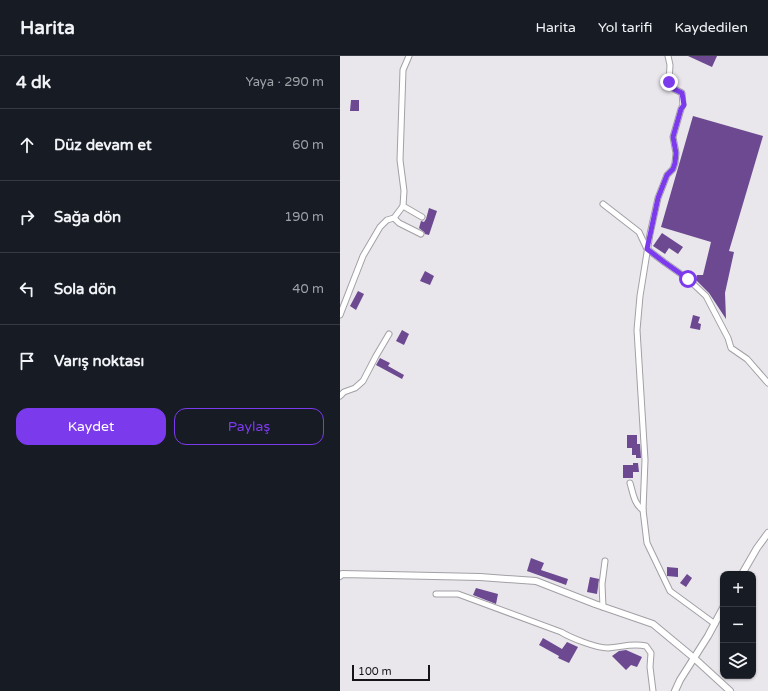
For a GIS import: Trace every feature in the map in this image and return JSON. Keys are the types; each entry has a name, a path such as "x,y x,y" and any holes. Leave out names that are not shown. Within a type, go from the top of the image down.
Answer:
{"street":[{"path":"340,315 363,256 380,227 387,220 394,218 403,206 404,191 400,160 403,70 409,56"},
{"path":"668,56 670,65 669,82 674,89 682,93 684,105 681,109 673,137 676,153 675,163 673,169 667,175 658,198 647,249 640,296 637,330 645,460 643,510 647,543 670,591 715,624"},
{"path":"603,204 639,232 647,249 688,279 706,296 728,338 731,348 747,359 768,383"},
{"path":"403,206 422,217"},
{"path":"394,218 399,223 421,234"},
{"path":"340,396 344,392 355,388 363,381 389,334"},
{"path":"630,483 635,501 643,510"},
{"path":"744,571 768,533"},
{"path":"603,607 602,584 605,561"},
{"path":"340,576 342,574 434,576 536,581 603,607 653,624 694,658 730,691"},
{"path":"436,594 458,594 561,632 572,639 607,648 637,644 646,646 651,653 650,667 653,691"},
{"path":"675,691 680,680 720,614"}],"building":[{"path":"688,56 717,56 712,67"},
{"path":"351,100 359,100 359,111 350,111"},
{"path":"693,116 763,136 729,251 734,252 725,293 726,319 709,293 696,280 697,275 703,275 711,242 661,227"},
{"path":"429,208 437,211 429,235 425,234 419,228 421,221 424,222 426,219"},
{"path":"662,233 683,247 678,254 669,248 665,254 653,246"},
{"path":"425,271 434,276 430,285 420,281"},
{"path":"358,291 364,294 356,310 350,306"},
{"path":"693,315 700,317 698,323 701,324 700,330 690,328"},
{"path":"402,330 409,334 404,345 396,341"},
{"path":"380,358 390,363 388,366 404,375 402,379 376,365"},
{"path":"627,435 637,435 637,444 640,444 641,458 636,458 636,455 632,455 632,448 627,448"},
{"path":"633,463 638,463 639,472 633,472 633,478 623,478 623,465 633,465"},
{"path":"531,558 544,563 541,570 568,579 566,585 527,571"},
{"path":"667,567 678,568 678,577 667,576"},
{"path":"687,574 692,578 686,587 680,583"},
{"path":"590,577 599,579 597,594 587,592"},
{"path":"476,588 498,594 496,604 473,595"},
{"path":"543,638 562,649 567,642 578,647 569,663 558,658 559,656 539,645"},
{"path":"626,650 642,657 637,667 631,665 626,670 612,656 619,651"}],"route":[{"path":"669,82 674,89 682,93 684,105 681,109 673,137 676,153 675,163 673,169 667,175 658,198 647,249 688,279"}]}
